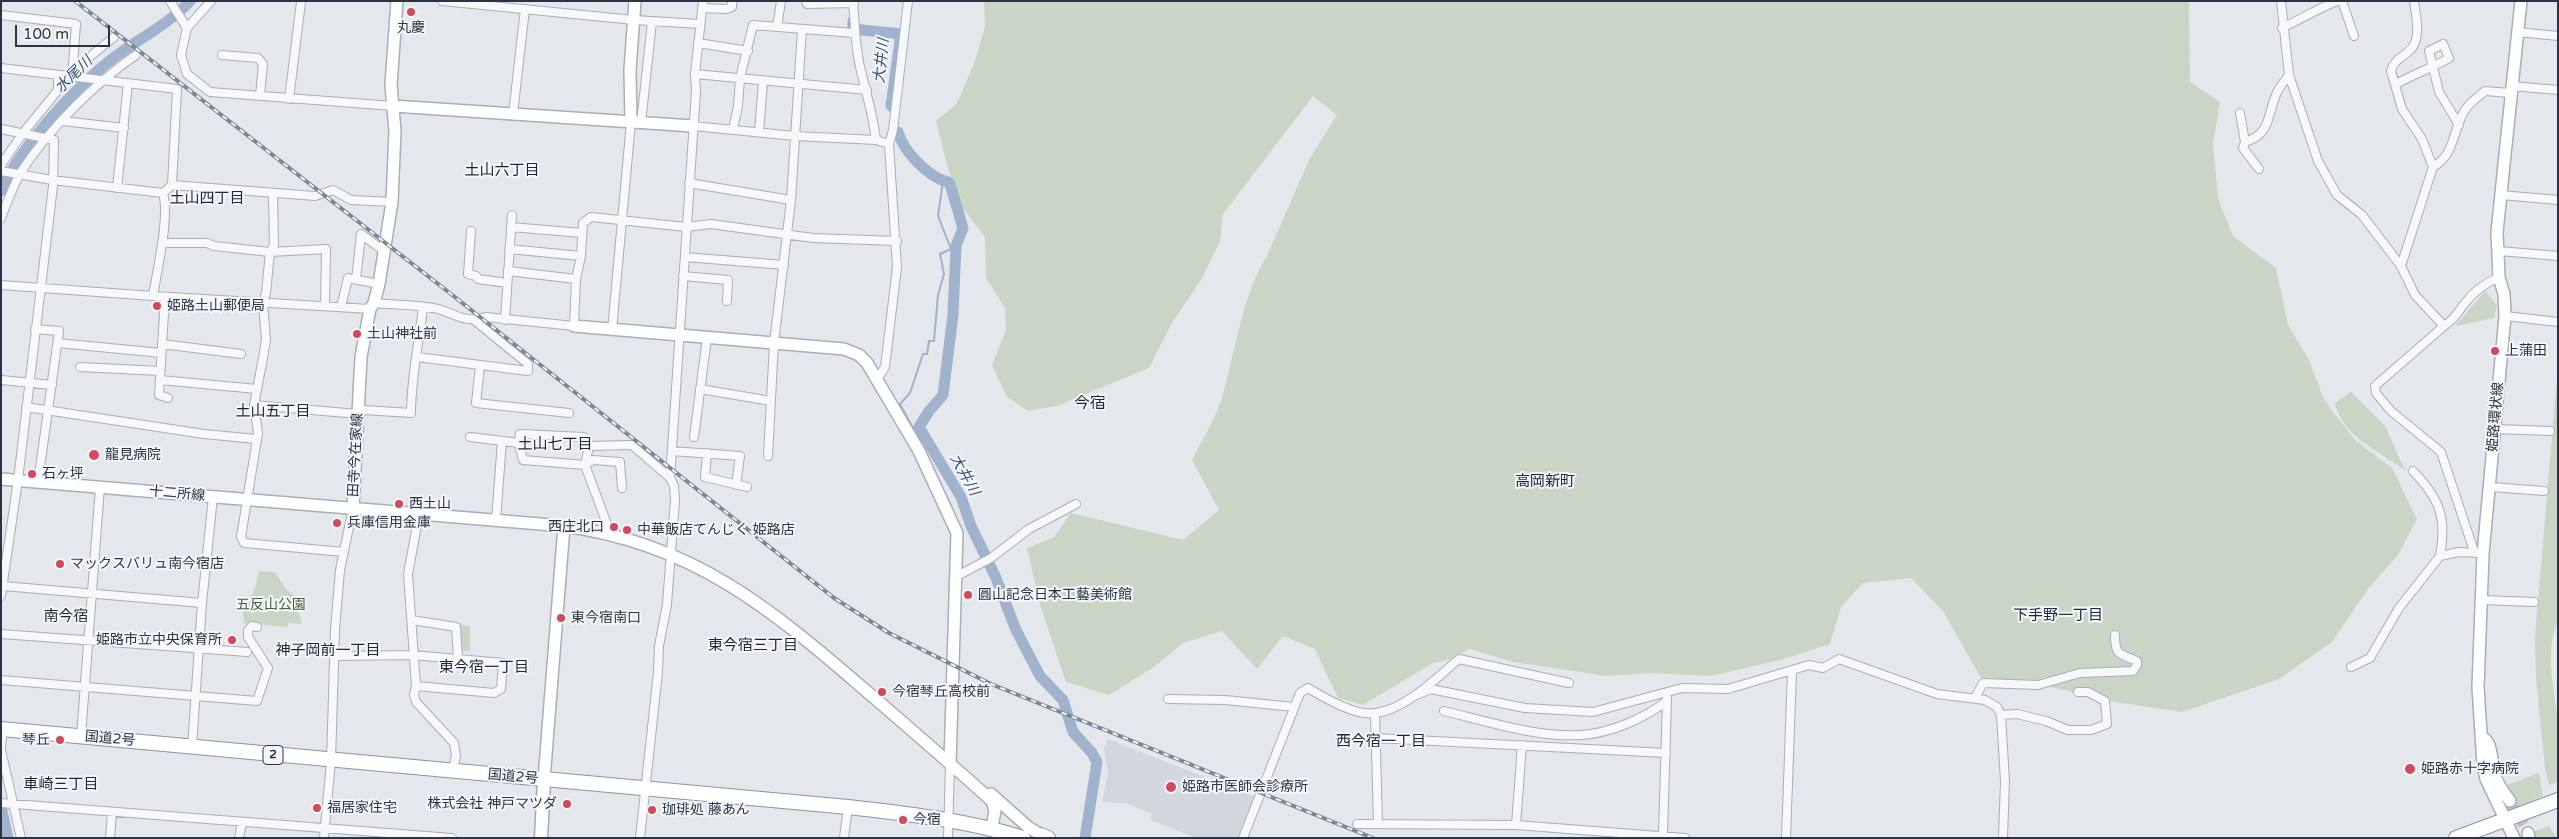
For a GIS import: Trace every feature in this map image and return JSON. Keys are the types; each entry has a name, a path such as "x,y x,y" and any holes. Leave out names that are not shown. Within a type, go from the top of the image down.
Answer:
{"highway":[{"name":"国道2号","path":"2,729 645,790 848,807 949,819 1024,838"},
{"path":"2482,838 2509,828 2556,805"},
{"path":"2456,838 2509,828"}],"main road":[{"path":"541,838 544,780"}],"street":[{"path":"211,1 187,28 181,55 187,74 210,92 693,126 795,136 876,140 889,144"},
{"name":"田寺今在家線","path":"397,1 391,86 395,138 392,202 379,284 372,306 361,357 352,508 564,526 611,535 670,555 723,580 772,612 950,763"},
{"path":"442,1 652,22 700,24"},
{"path":"635,1 630,70 636,123"},
{"path":"670,478 695,74 700,24 703,4 726,9 732,7 732,1"},
{"path":"777,27 782,1"},
{"path":"806,1 806,4 853,2 854,33 872,109 876,140"},
{"path":"878,378 885,367 897,267 897,241 889,144 893,130 908,1"},
{"path":"2281,1 2282,28 2289,75 2318,161 2337,194 2362,214 2400,266 2415,295 2444,326"},
{"path":"2282,28 2303,18 2314,10 2337,1"},
{"path":"2342,1 2354,36"},
{"path":"2400,266 2433,167 2422,139 2402,108 2391,71 2392,65 2412,48 2416,40 2414,1"},
{"name":"姫路環状線","path":"2509,828 2486,780 2483,765 2478,687 2482,600 2479,553 2491,487 2505,316 2504,294 2499,277 2497,232 2521,1"},
{"path":"170,2 187,28"},
{"path":"290,98 300,2"},
{"path":"513,114 525,10"},
{"path":"1,15 76,24 72,77"},
{"path":"612,330 622,221 652,22"},
{"path":"733,130 736,119 740,78 753,25 854,33"},
{"path":"768,456 774,344 788,234 802,29"},
{"path":"2517,32 2558,36"},
{"path":"72,77 76,68 114,37"},
{"path":"698,43 748,51"},
{"path":"1,218 21,173 48,138 102,80 136,55"},
{"path":"222,55 258,58 263,64 260,96"},
{"path":"1,68 177,89 172,185"},
{"path":"2396,84 2420,70 2432,68 2439,92 2458,125"},
{"path":"695,74 762,82 798,83 866,90"},
{"path":"2245,142 2261,134 2271,115 2276,95 2289,75"},
{"path":"1,165 23,133 58,90 58,76"},
{"path":"759,132 762,82"},
{"path":"118,188 128,84"},
{"path":"2433,167 2440,163 2452,149 2458,125 2470,103 2485,91 2511,89 2558,90"},
{"path":"2240,113 2245,142 2243,148 2259,169"},
{"path":"63,122 124,128"},
{"path":"1,129 54,140 53,186 28,382 18,480 1,596"},
{"path":"1,171 21,173 52,180 163,193 172,185 315,196 333,190 351,200 392,202"},
{"path":"689,183 791,200"},
{"path":"153,296 162,243 165,199 163,193"},
{"path":"273,194 274,245 270,252 266,293 263,302 266,340 254,405 256,439 241,537 244,543 344,552"},
{"path":"2501,195 2558,200"},
{"path":"504,320 512,215"},
{"path":"574,326 576,279 581,256 583,223 591,217 686,226 711,224 848,240 897,241"},
{"path":"511,227 582,234"},
{"path":"471,232 468,274 476,276 478,279 507,283"},
{"path":"356,280 361,234 384,251"},
{"path":"162,243 207,243 214,246 270,252 326,249 325,306"},
{"path":"510,249 581,256"},
{"path":"2498,251 2558,256"},
{"path":"685,257 784,265"},
{"path":"508,271 576,279"},
{"path":"683,276 728,280 727,301"},
{"path":"2440,556 2479,553 2441,452 2390,411 2376,393 2375,386 2444,326 2456,318 2465,303 2486,282 2499,277"},
{"path":"341,307 348,278 379,284"},
{"path":"1,284 165,297 341,307 423,307 435,308 461,319 474,320 486,317 844,350 859,355 878,378 919,451 957,532 948,838"},
{"path":"165,297 160,353 159,396 168,398"},
{"path":"254,405 358,414 364,410 411,413 411,382 417,357 423,307"},
{"path":"2505,316 2558,322"},
{"path":"417,357 528,371 528,364 474,320"},
{"path":"35,329 59,330 38,482"},
{"path":"694,438 707,338"},
{"path":"58,344 160,353"},
{"path":"162,344 241,354"},
{"path":"480,366 476,403 569,413"},
{"path":"80,367 160,371"},
{"path":"1,380 52,384"},
{"path":"160,380 257,389"},
{"path":"700,389 771,401"},
{"path":"26,408 204,434 256,439"},
{"path":"2495,429 2550,431"},
{"path":"611,535 584,465 589,446 584,437 520,434 519,443 523,460 584,465 593,460 620,462 622,488"},
{"path":"470,437 519,443"},
{"path":"496,520 502,441"},
{"path":"589,446 632,445 670,478 674,486 675,500 667,604 659,646 658,672 640,838"},
{"path":"672,451 740,456 736,485"},
{"path":"707,453 705,477 747,488"},
{"path":"2351,667 2370,658 2399,608 2440,556 2443,532 2442,515 2431,490 2413,471"},
{"name":"十二所線","path":"1,479 352,508"},
{"path":"2491,487 2544,491"},
{"path":"81,736 100,488"},
{"path":"192,747 198,648 213,497"},
{"path":"956,576 991,558 1030,529 1076,504"},
{"path":"324,838 331,761 336,656 335,630 344,552 352,508"},
{"path":"419,514 408,574 416,686 414,694 416,702 454,743 456,756 452,772"},
{"path":"544,780 564,526"},
{"path":"3,586 202,603"},
{"path":"2482,600 2534,602"},
{"path":"412,620 456,627 458,659"},
{"path":"1,680 257,701 268,668 248,637 248,630 252,626 257,627"},
{"path":"1,634 246,652"},
{"path":"1975,698 1983,683 2038,685 2080,673 2133,671 2138,660 2118,653 2115,649 2116,635"},
{"path":"336,656 413,655 503,663 501,689 494,692 416,686"},
{"path":"1414,696 1459,658 1569,683"},
{"path":"1243,838 1300,693 1308,688 1343,708 1375,714 1431,689 1525,708 1593,712 1682,688 1728,689 1809,665 1823,668 1839,659 1937,694 1985,700 1997,707 2001,715 2005,781 2003,838"},
{"path":"1786,838 1792,671"},
{"path":"1663,836 1667,692"},
{"path":"2001,715 2017,714 2046,721 2068,730 2091,730 2107,724 2105,702 2088,692 2078,692"},
{"path":"1168,698 1234,700 1294,707"},
{"path":"1444,712 1534,731 1581,735 1617,727 1654,711 1667,701"},
{"path":"1375,714 1378,824"},
{"path":"1,746 2,729"},
{"path":"2482,736 2488,742 2499,788 2510,801"},
{"path":"1376,738 1666,753"},
{"path":"1516,825 1522,746"},
{"path":"1,750 21,838"},
{"path":"950,763 992,801 995,807 988,830"},
{"path":"950,763 968,773 1028,827 1045,836"},
{"path":"1,803 452,838"},
{"path":"844,838 848,807"},
{"path":"110,838 112,812"},
{"path":"239,838 242,823"},
{"path":"1356,824 1516,825 1685,838"}],"shaded area":[{"path":"1108,739 1255,797 1239,838 1196,838 1151,820 1152,814 1126,803 1102,802 1108,773 1104,748"}],"green space":[{"path":"984,1 2189,1 2190,82 2220,102 2213,144 2218,198 2233,236 2276,268 2288,325 2309,360 2323,397 2356,441 2392,468 2417,519 2398,555 2368,589 2332,642 2279,679 2182,712 2109,701 2023,680 1981,678 1943,611 1911,578 1863,583 1841,607 1830,644 1780,660 1711,676 1650,673 1607,676 1514,662 1469,649 1450,659 1431,664 1363,705 1338,698 1315,649 1283,636 1257,669 1222,631 1183,643 1154,667 1109,695 1066,682 1040,605 1027,548 1054,537 1071,513 1183,540 1219,510 1192,460 1221,401 1245,308 1258,272 1267,256 1309,160 1337,115 1313,96 1223,214 1220,241 1201,280 1173,321 1149,368 1057,406 1028,411 1007,397 992,365 1006,330 1005,308 986,278 985,237 956,199 936,121 957,103 974,64 985,27"},
{"path":"2485,291 2497,305 2494,318 2455,326"},
{"path":"2558,366 2558,621 2551,647 2551,660 2558,727 2558,782 2549,785 2545,768 2536,678 2535,636"},
{"path":"2351,392 2385,426 2405,470 2363,442 2338,414 2335,403"},
{"name":"五反山公園","path":"259,571 275,572 286,589 294,595 302,624 288,623 287,627 244,623 243,611 255,588"},
{"path":"459,625 470,626 470,651 460,651"},
{"path":"2539,773 2543,796 2517,807 2507,785"},
{"path":"2549,826 2557,838 2533,838 2532,832"}],"waterway":[{"name":"水尾川","path":"1,191 10,173 37,134 71,96 107,63 167,22 190,1"},
{"name":"大井川","path":"853,21 853,29 901,34 891,106"},
{"name":"大井川","path":"898,132 906,148 918,163 933,175 950,184 963,228 956,246 953,315 943,395 929,411 919,427 961,497 971,526 996,578 1016,630 1040,676 1063,700 1073,732 1092,753 1097,762 1085,838"},
{"path":"913,428 900,404 910,393 923,354 927,354 929,341 934,341 938,295 944,274 940,254 951,249 938,216 943,181"},
{"name":"水尾川","path":"1,807 8,838"}],"tunnel":[{"path":"2510,801 2528,833"}],"railway":[{"path":"75,1 451,294 834,598 889,633 991,684 1373,838"}],"place":[{"name":"丸慶","path":"411,12"},
{"name":"姫路土山郵便局","path":"157,306"},
{"name":"土山神社前","path":"357,334"},
{"name":"上蒲田","path":"2495,351"},
{"name":"龍見病院","path":"94,455"},
{"name":"石ヶ坪","path":"32,474"},
{"name":"西土山","path":"399,504"},
{"name":"兵庫信用金庫","path":"337,523"},
{"name":"西庄北口","path":"614,527"},
{"name":"中華飯店てんじく 姫路店","path":"627,530"},
{"name":"マックスバリュ南今宿店","path":"60,564"},
{"name":"圓山記念日本工藝美術館","path":"968,595"},
{"name":"東今宿南口","path":"561,618"},
{"name":"姫路市立中央保育所","path":"232,640"},
{"name":"今宿琴丘高校前","path":"882,692"},
{"name":"琴丘","path":"60,740"},
{"name":"姫路赤十字病院","path":"2410,769"},
{"name":"姫路市医師会診療所","path":"1171,787"},
{"name":"株式会社 神戸マツダ","path":"567,804"},
{"name":"福居家住宅","path":"317,808"},
{"name":"珈琲処 藤あん","path":"652,810"},
{"name":"今宿","path":"903,820"}],"district":[{"name":"土山六丁目","path":"502,171"},
{"name":"土山四丁目","path":"207,199"},
{"name":"今宿","path":"1090,404"},
{"name":"土山五丁目","path":"273,412"},
{"name":"土山七丁目","path":"555,445"},
{"name":"高岡新町","path":"1545,482"},
{"name":"下手野一丁目","path":"2058,616"},
{"name":"南今宿","path":"66,617"},
{"name":"東今宿三丁目","path":"753,646"},
{"name":"神子岡前一丁目","path":"328,651"},
{"name":"東今宿一丁目","path":"484,668"},
{"name":"西今宿一丁目","path":"1381,742"},
{"name":"車崎三丁目","path":"61,785"}]}
